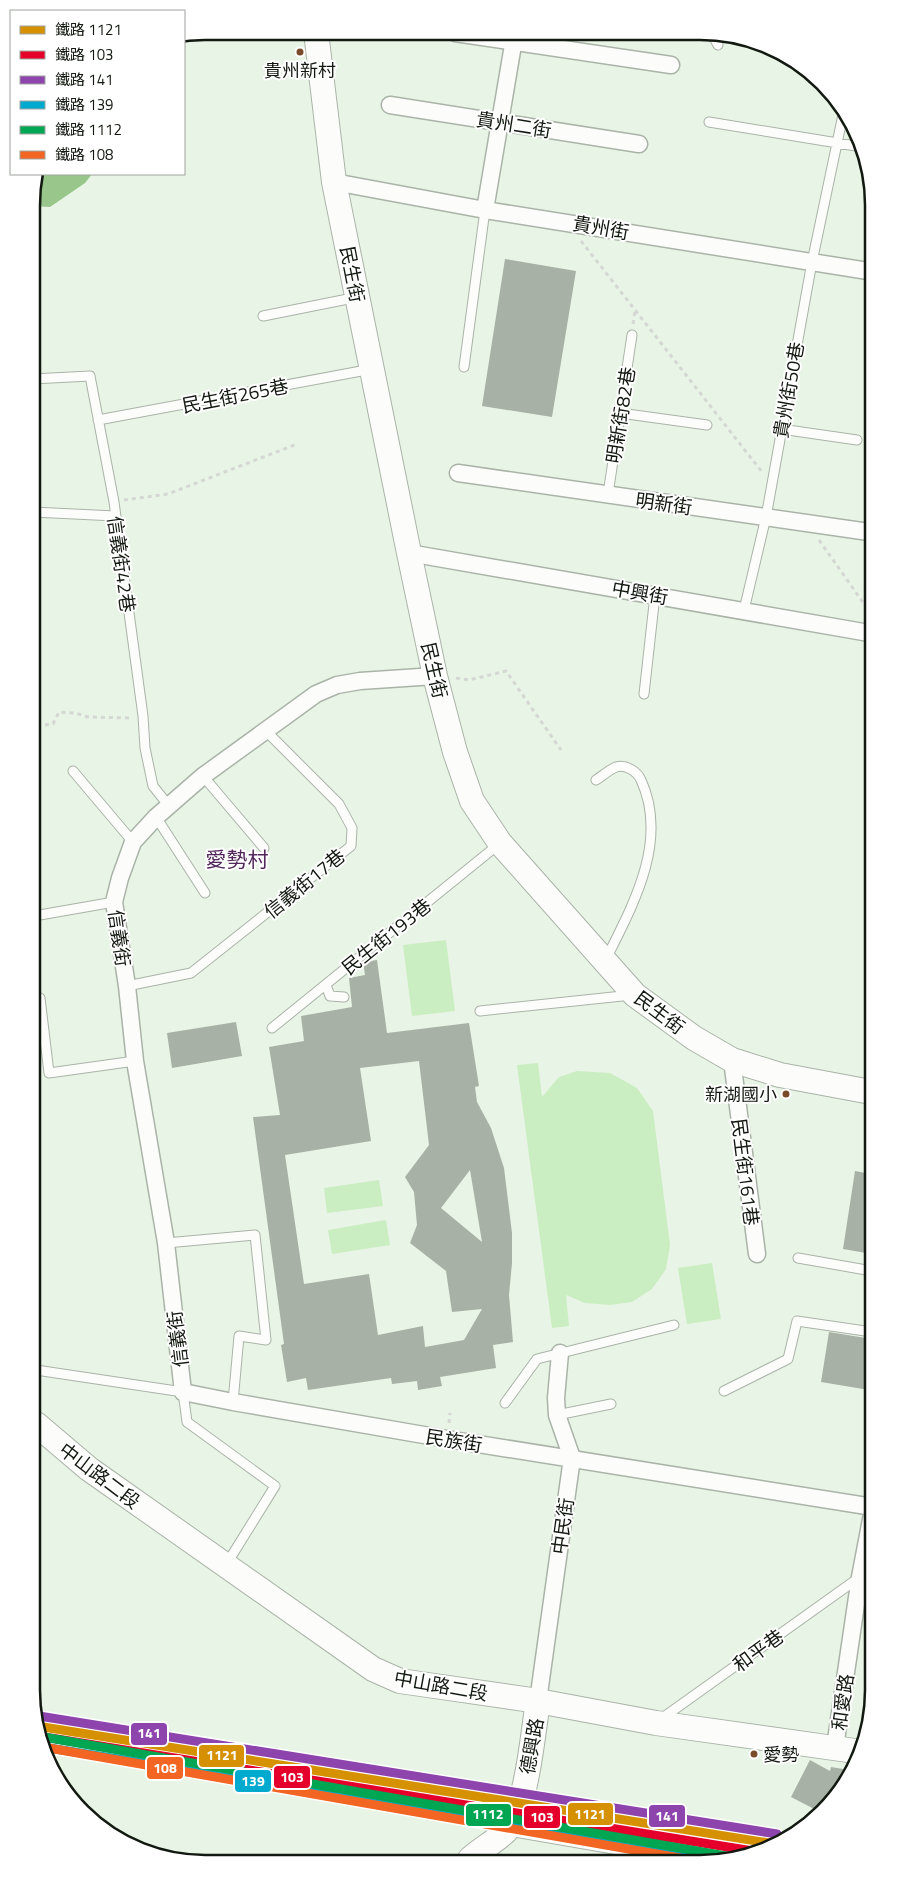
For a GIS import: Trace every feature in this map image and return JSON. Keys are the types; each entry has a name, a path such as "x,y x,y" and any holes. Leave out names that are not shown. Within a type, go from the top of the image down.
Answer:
{"street":[{"name":"民生街","path":"317,40 334,182 372,369 436,676 455,752 472,801 500,843 635,995 694,1038 732,1060 780,1076 865,1091"},
{"path":"485,210 514,40"},
{"path":"532,40 671,65"},
{"name":"貴州二街","path":"390,105 639,144"},
{"name":"貴州街","path":"334,182 485,210 566,221 865,271"},
{"name":"明新街","path":"458,473 865,531"},
{"name":"中興街","path":"410,553 744,610 865,633"},
{"name":"信義街","path":"183,1392 166,1243 135,1061 127,986 114,902 120,878 133,842 156,817 203,776 316,694 338,685 360,681 436,676"},
{"name":"民生街161巷","path":"732,1060 756,1254"},
{"name":"中民街","path":"538,1701 572,1458 557,1415 556,1398 560,1353"},
{"name":"民族街","path":"183,1392 233,1402 865,1507"},
{"name":"中山路二段","path":"40,1427 89,1469 373,1670 400,1681 538,1701 656,1723 853,1751"},
{"name":"和愛路","path":"835,1748 865,1550"},
{"name":"德興路","path":"475,1855 506,1831 515,1818 520,1804 538,1701"}],"lane":[{"path":"716,41 718,45"},
{"name":"貴州街50巷","path":"744,610 766,517 812,262 841,121"},
{"path":"709,122 853,145"},
{"path":"464,368 485,210"},
{"path":"263,316 358,297"},
{"name":"明新街82巷","path":"608,494 632,335"},
{"name":"民生街265巷","path":"98,420 372,369"},
{"name":"信義街42巷","path":"40,379 90,376 114,502 143,716 144,748 153,786 168,806"},
{"path":"620,413 706,425"},
{"path":"781,429 857,440"},
{"path":"40,512 115,516"},
{"path":"644,694 655,595"},
{"name":"信義街17巷","path":"127,986 191,973 351,846 352,828 339,804 265,730"},
{"path":"596,780 616,767 630,768 638,774 644,786 650,818 650,843 642,879 631,910 605,961"},
{"path":"73,771 133,842"},
{"path":"203,776 264,848"},
{"path":"156,817 205,893"},
{"name":"民生街193巷","path":"272,1028 500,843"},
{"path":"40,915 114,902"},
{"path":"326,985 330,996 344,998"},
{"path":"480,1011 635,995"},
{"path":"40,998 48,1074 135,1061"},
{"path":"166,1243 255,1235 266,1340 239,1336 233,1402"},
{"path":"798,1258 865,1270"},
{"path":"724,1391 788,1359 797,1321 865,1331"},
{"path":"505,1402 537,1359 674,1324"},
{"name":"民族街","path":"40,1371 183,1392"},
{"path":"183,1392 187,1422 275,1486 226,1566"},
{"path":"557,1415 611,1404"},
{"name":"和平巷","path":"656,1723 860,1577"},
{"path":"506,1831 647,1855"}],"path":[{"path":"566,221 771,484"},
{"path":"114,502 168,494 297,444"},
{"path":"806,523 865,605"},
{"path":"436,676 469,680 506,671 561,750"},
{"path":"45,726 53,724 59,712 117,719 143,716"}],"shaded area":[{"path":"43,175 91,175 85,183 50,207 40,206"},
{"path":"446,940 455,1011 412,1016 403,945"},
{"path":"538,1063 542,1097 559,1077 577,1071 610,1073 637,1088 653,1111 670,1245 666,1269 652,1289 632,1302 610,1305 585,1303 566,1295 569,1326 552,1328 517,1065"},
{"path":"379,1180 383,1206 327,1213 324,1188"},
{"path":"386,1220 390,1245 332,1254 328,1230"},
{"path":"712,1263 721,1319 687,1324 678,1268"}],"building":[{"path":"505,259 576,271 552,417 482,406"},
{"path":"377,960 387,1033 469,1023 479,1086 475,1087 477,1102 491,1128 504,1168 512,1233 509,1295 513,1342 493,1345 496,1368 440,1377 442,1386 418,1390 417,1381 392,1384 391,1378 308,1390 306,1378 287,1382 281,1345 284,1344 253,1117 280,1115 269,1047 304,1041 301,1016 352,1007 349,978 365,975 363,962","holes":["419,1061 429,1145 405,1177 414,1192 417,1225 410,1243 446,1271 452,1312 482,1309 464,1340 425,1347 423,1326 378,1335 369,1274 304,1284 285,1155 371,1141 360,1068","470,1170 482,1242 441,1208"]},
{"path":"236,1022 242,1056 172,1068 167,1033"},
{"path":"855,1171 865,1173 865,1253 843,1249"},
{"path":"829,1332 865,1338 865,1389 821,1382"},
{"path":"810,1760 830,1771 831,1767 843,1769 837,1782 815,1809 791,1797"}],"rail line":[{"name":"141","path":"42,1716 777,1834"},
{"name":"1121","path":"45,1727 763,1842"},
{"name":"103","path":"48,1738 742,1849"},
{"name":"1112","path":"48,1738 716,1854"},
{"name":"139","path":"51,1748 713,1854"},
{"name":"108","path":"51,1748 663,1855"}],"place":[{"name":"貴州新村","path":"300,52"},
{"name":"新湖國小","path":"786,1094"},
{"name":"愛勢","path":"754,1754"}],"district":[{"name":"愛勢村","path":"237,859"}]}
